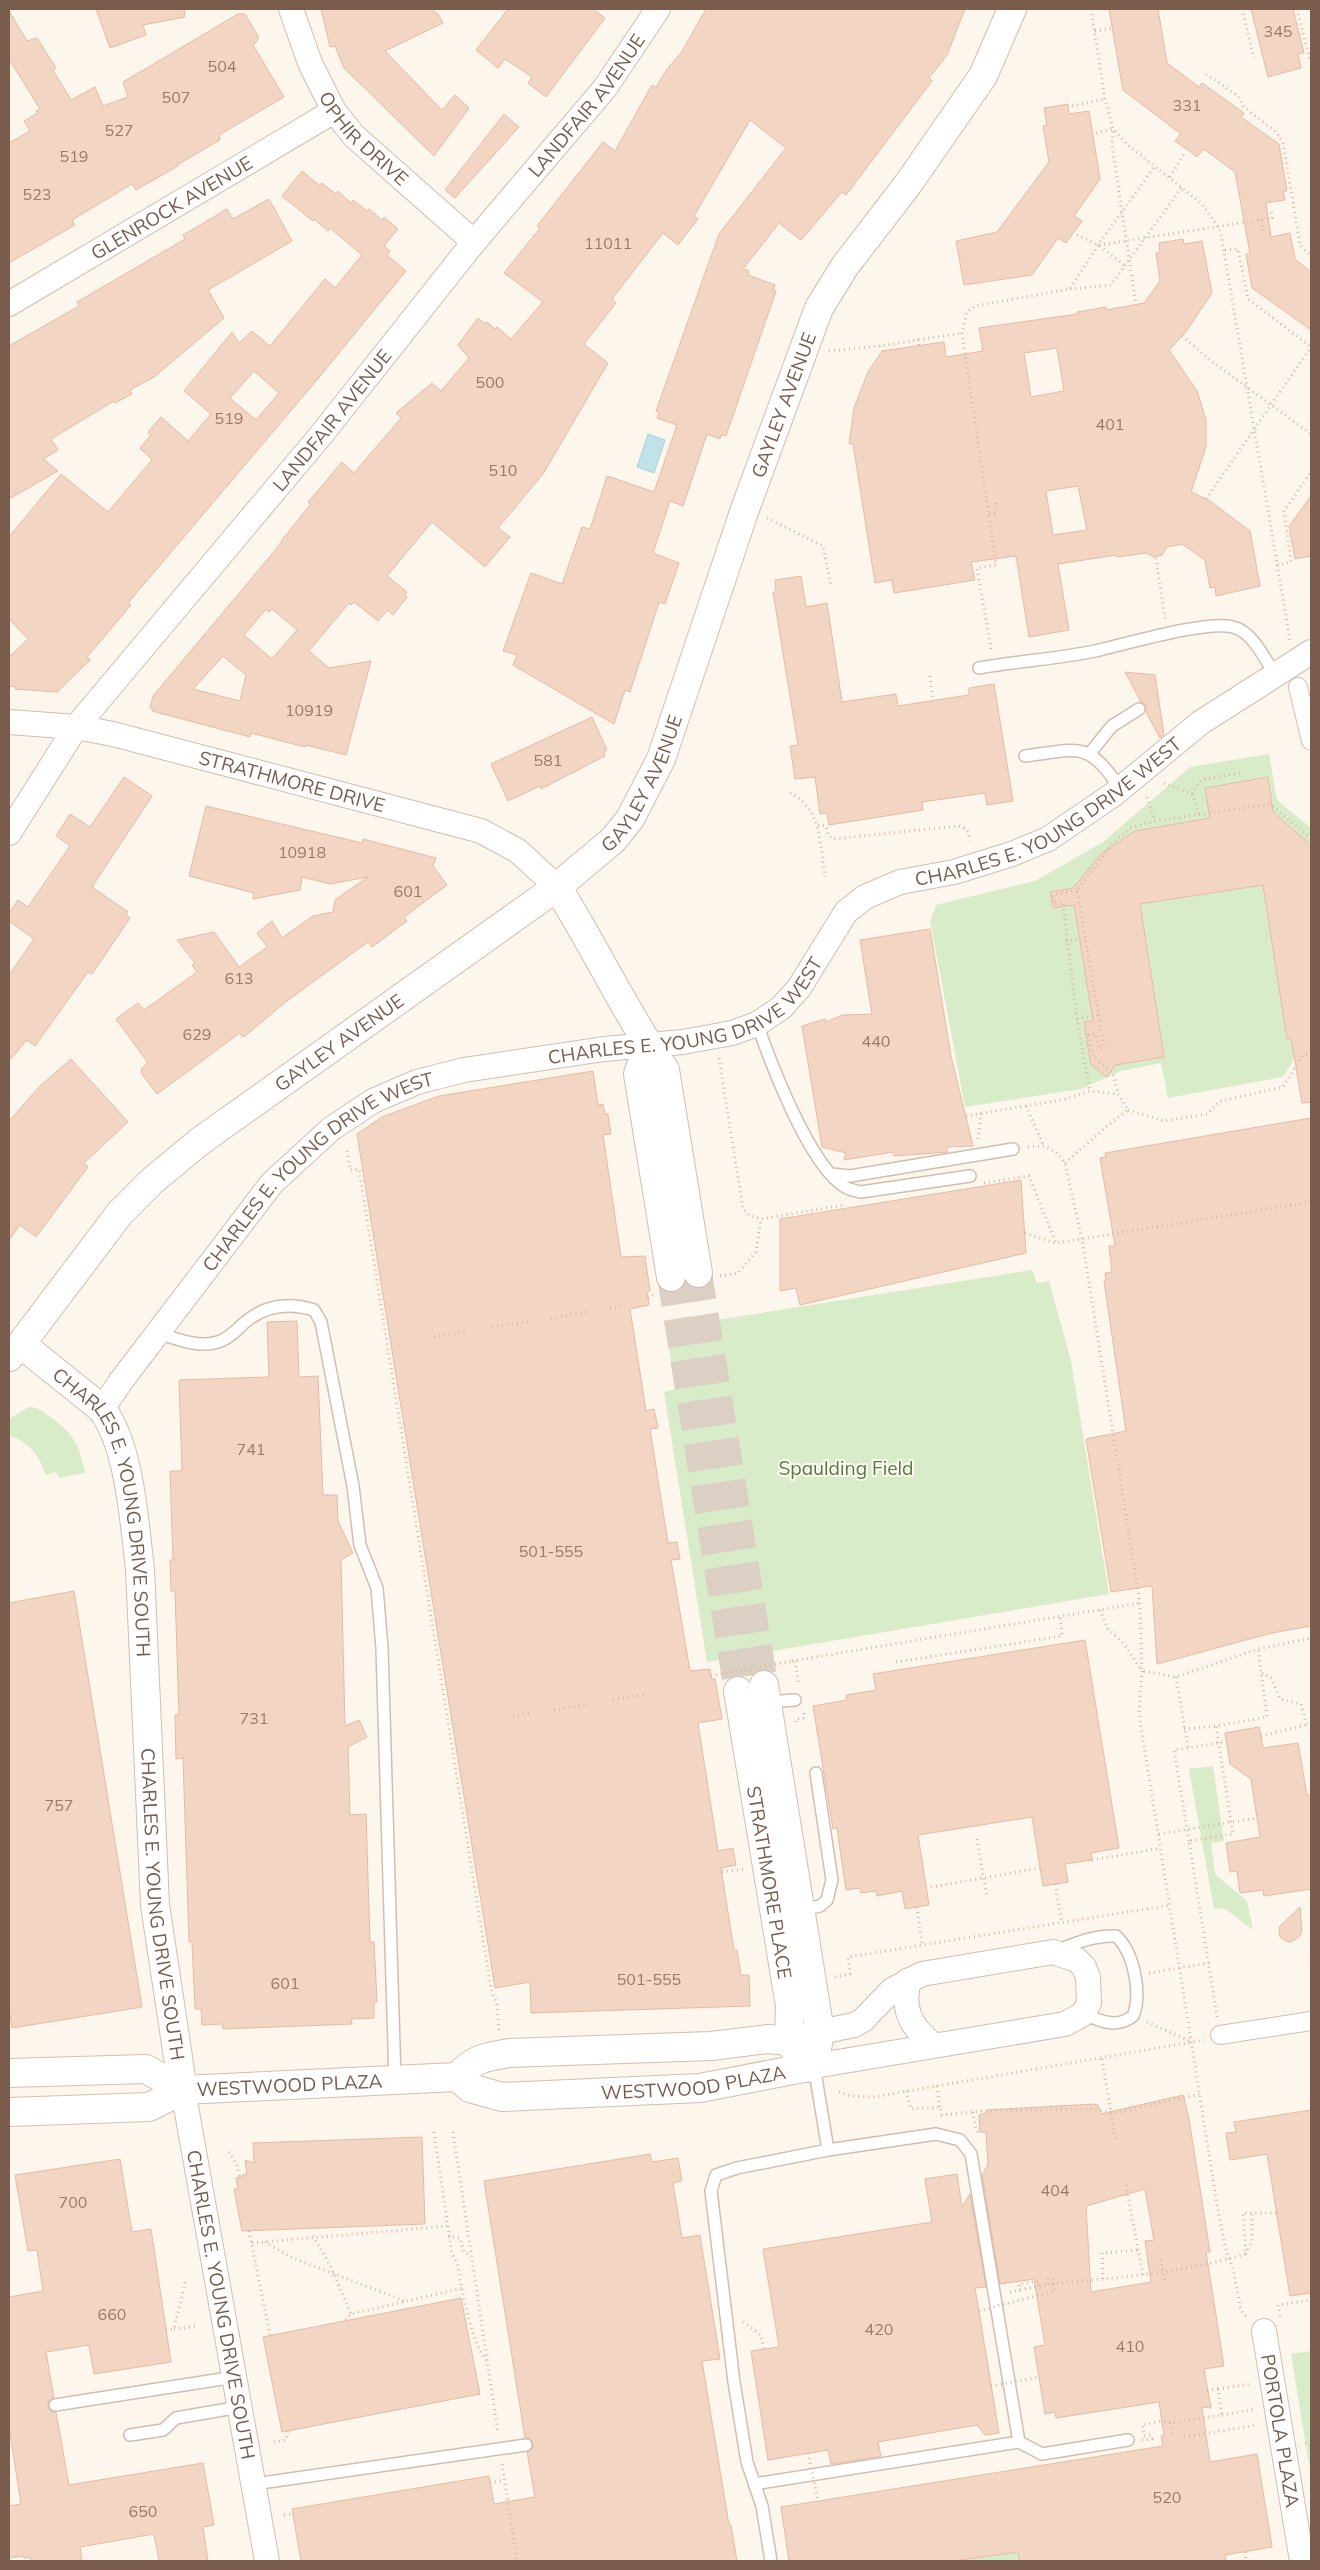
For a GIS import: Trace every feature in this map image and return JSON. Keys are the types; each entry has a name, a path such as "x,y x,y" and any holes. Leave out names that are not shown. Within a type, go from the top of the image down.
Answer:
{"street":[{"name":"OPHIR DRIVE","path":"291,9 310,63 334,111 354,136 474,242"},
{"name":"LANDFAIR AVENUE","path":"9,833 76,727 321,435 474,242 605,88 658,9"},
{"name":"GAYLEY AVENUE","path":"15,1350 120,1213 152,1181 199,1142 557,888 613,840 630,819 647,791 662,759 745,508 819,308 845,266 908,184 983,76 1012,9"},
{"name":"GLENROCK AVENUE","path":"9,304 334,111"},
{"name":"CHARLES E. YOUNG DRIVE WEST","path":"102,1409 158,1332 272,1183 331,1129 373,1101 417,1082 464,1070 604,1049 683,1042 732,1033 757,1024 781,1008 799,988 846,912 865,897 900,882 954,872 1012,854 1055,835 1120,789 1200,723 1275,675 1301,647"},
{"path":"1298,687 1311,741"},
{"name":"STRATHMORE DRIVE","path":"9,722 76,727 113,734 481,831 518,850 557,888"},
{"path":"557,888 586,934 648,1045 665,1070 698,1273"},
{"path":"648,1045 638,1074 671,1277"},
{"name":"CHARLES E. YOUNG DRIVE SOUTH","path":"15,1350 102,1409 112,1423 121,1445 134,1522 143,1612 155,1905 183,2090 267,2561"},
{"name":"STRATHMORE PLACE","path":"738,1691 790,2006 789,2041"},
{"name":"STRATHMORE PLACE","path":"766,1694 820,2032 811,2067"},
{"name":"WESTWOOD PLAZA","path":"9,2112 149,2107 183,2090 458,2077 470,2088 502,2097 700,2088 933,2045 1065,2024 1083,2014 1089,2003 1090,1990 1084,1967 1072,1957 1053,1952 922,1974 892,1990 863,2020 854,2025 789,2041 768,2040 711,2046 509,2053 479,2058 471,2062 458,2077"},
{"path":"909,1980 905,1992 907,2015 912,2026 933,2045"},
{"path":"1220,2035 1311,2021"},
{"path":"789,2041 811,2067"},
{"name":"WESTWOOD PLAZA","path":"9,2073 146,2069 183,2090"},
{"name":"PORTOLA PLAZA","path":"1264,2331 1302,2561"}],"lane":[{"path":"979,668 1094,651 1168,634 1218,626 1234,627 1246,634 1275,675"},
{"path":"1090,753 1112,726 1139,709"},
{"path":"1025,756 1076,749 1090,753 1108,771 1120,789"},
{"path":"757,1024 808,1142 820,1163 846,1188 862,1192 970,1176"},
{"path":"831,1174 850,1176 1013,1149"},
{"path":"158,1332 186,1342 218,1342 230,1336 252,1316 267,1308 299,1305 314,1310 322,1322 353,1486 360,1545 377,1588 378,1596 383,1665 395,2080"},
{"path":"766,1694 799,1699"},
{"path":"801,1910 820,1906 827,1900 832,1880 816,1772"},
{"path":"1053,1952 1088,1938 1116,1936 1124,1943 1130,1953 1137,1998 1133,2016 1120,2024 1111,2024 1083,2014"},
{"path":"811,2067 820,2101 828,2150"},
{"path":"771,2561 762,2506 747,2462 729,2350 711,2191 716,2176 737,2168 828,2150 936,2134 960,2140 971,2154 1019,2442"},
{"path":"55,2405 235,2377"},
{"path":"130,2435 162,2430 176,2418 240,2407"},
{"path":"754,2484 1019,2442 1042,2454 1128,2440"},
{"path":"254,2484 500,2447 526,2445"}],"path":[{"path":"1091,9 1113,129 1112,145 1128,240 1136,305"},
{"path":"1242,9 1254,58"},
{"path":"1297,9 1310,60"},
{"path":"1095,31 1112,28"},
{"path":"1206,74 1238,96 1244,107 1278,133 1283,143 1300,245 1311,256"},
{"path":"1072,106 1106,99"},
{"path":"1096,132 1113,129"},
{"path":"1113,129 1129,146 1170,176 1201,203 1217,225 1225,250 1277,565 1301,647"},
{"path":"1170,176 1186,152"},
{"path":"1070,289 1098,245 1155,166"},
{"path":"994,666 978,568 996,565 962,333 968,312 975,306 1070,289 1112,284 1182,187"},
{"path":"1098,245 1217,225 1272,218 1271,209"},
{"path":"1261,220 1263,232"},
{"path":"1077,235 1098,245 1125,265"},
{"path":"1206,499 1311,347 1248,299 1238,250 1225,250"},
{"path":"831,351 880,346 962,333"},
{"path":"1182,336 1210,360 1311,434"},
{"path":"918,339 918,346"},
{"path":"880,346 882,351"},
{"path":"1277,565 1291,562 1284,511 1311,472"},
{"path":"989,514 995,513 996,503"},
{"path":"773,519 823,546 831,584"},
{"path":"1156,558 1168,634"},
{"path":"930,676 933,701"},
{"path":"1192,794 1201,780 1240,773"},
{"path":"1163,782 1192,794 1199,815"},
{"path":"790,793 802,798 811,810 818,825 825,877"},
{"path":"1147,797 1155,821"},
{"path":"1090,1091 1077,1019 1066,941 1063,902 1054,904 1053,894 1077,890 1113,843 1131,828 1155,821 1270,804 1311,839"},
{"path":"818,825 826,826 828,835 834,839 958,826 965,828 969,832 970,841"},
{"path":"1077,890 1104,1047 1099,1049 1096,1034 1089,1035 1093,1057 1112,1073 1118,1094 1128,1110 1164,1121 1207,1114 1220,1101 1284,1086 1303,1055 1311,1054"},
{"path":"1066,941 1081,939"},
{"path":"1077,1019 1098,1015"},
{"path":"719,1058 743,1209 749,1215 761,1219 847,1205"},
{"path":"966,1116 1066,1099 1090,1091 1118,1094"},
{"path":"1026,1106 1044,1146"},
{"path":"1065,1163 1128,1110"},
{"path":"976,1155 982,1113"},
{"path":"1013,1149 1044,1146 1056,1152 1065,1163 1082,1239 1140,1603 1142,1671 1139,1714 1181,1968 1217,2204 1229,2259 1233,2268 1241,2311"},
{"path":"347,1151 350,1170 359,1169 491,1989 497,2004 499,2033"},
{"path":"981,1183 1029,1176 1056,1243"},
{"path":"1025,1233 1056,1243 1311,1202"},
{"path":"610,1309 623,1306"},
{"path":"551,1318 587,1312"},
{"path":"492,1328 528,1322"},
{"path":"434,1337 466,1332"},
{"path":"711,1676 1140,1603"},
{"path":"1100,1610 1108,1630 1124,1644 1142,1671 1176,1677 1258,1649 1311,1638"},
{"path":"896,1662 1062,1636 1060,1616"},
{"path":"1184,1729 1216,1726 1267,1717 1258,1649"},
{"path":"793,1661 804,1718 796,1719 797,1729"},
{"path":"1261,1736 1309,1725 1301,1704 1280,1699 1271,1678 1262,1673"},
{"path":"1176,1677 1188,1747"},
{"path":"613,1700 647,1694"},
{"path":"554,1710 589,1704"},
{"path":"513,1716 530,1714"},
{"path":"1190,1841 1233,1834 1216,1726"},
{"path":"839,2092 860,2097 906,2091 1192,2043 1220,2035 1174,1750 1226,1742"},
{"path":"1159,1834 1257,1818"},
{"path":"977,1839 987,1898"},
{"path":"1092,1860 1161,1848"},
{"path":"926,1888 1040,1868"},
{"path":"722,1872 745,1869"},
{"path":"1055,1884 1062,1922"},
{"path":"833,1977 850,1974 848,1957 1171,1906"},
{"path":"917,1907 922,1945"},
{"path":"1134,1975 1209,1963"},
{"path":"1133,2016 1192,2043"},
{"path":"1102,2059 1116,2141"},
{"path":"937,2086 942,2115 982,2111 1092,2109 1111,2112 1200,2094"},
{"path":"906,2091 911,2109 940,2107"},
{"path":"1092,2109 1092,2114"},
{"path":"434,2132 446,2226 452,2254 458,2263 464,2301 478,2350 488,2362"},
{"path":"453,2132 517,2561"},
{"path":"229,2152 236,2163 240,2177"},
{"path":"1126,2185 1143,2275"},
{"path":"1246,2254 1243,2213 1277,2213"},
{"path":"994,2295 1012,2291 1030,2288 1039,2286 1038,2282 1019,2284 1020,2290 1030,2288 1039,2286 1048,2284 1143,2275 1229,2259 1246,2254 1252,2241 1252,2214"},
{"path":"252,2243 313,2236 446,2226"},
{"path":"249,2231 270,2335"},
{"path":"313,2236 351,2314"},
{"path":"448,2236 460,2238 464,2252 472,2256"},
{"path":"265,2242 290,2257 405,2301"},
{"path":"1104,2279 1102,2253 1138,2250"},
{"path":"1161,2259 1164,2280"},
{"path":"1048,2278 1048,2284"},
{"path":"979,2311 1055,2291 1053,2278"},
{"path":"174,2329 186,2279"},
{"path":"346,2320 351,2314 462,2288"},
{"path":"1278,2306 1311,2300"},
{"path":"742,2321 761,2334 764,2349"},
{"path":"166,2330 196,2326"},
{"path":"991,2386 1039,2378"},
{"path":"1208,2390 1253,2383"},
{"path":"1218,2389 1222,2415"},
{"path":"1128,2440 1152,2439 1151,2434 1144,2436 1142,2425 1161,2421 1170,2423 1248,2410"},
{"path":"1170,2423 1172,2434"},
{"path":"1184,2436 1261,2424"},
{"path":"274,2442 286,2440 288,2431"},
{"path":"808,2453 818,2501"},
{"path":"490,2483 504,2480"},
{"path":"284,2515 293,2514"},
{"path":"1245,2552 1246,2561"}],"green space":[{"path":"1269,754 1277,800 1311,828 1311,1050 1298,1053 1283,1077 1168,1098 1161,1063 1121,1071 1081,1089 965,1107 930,921 936,905 1035,881 1103,842 1190,767"},
{"name":"Spaulding Field","path":"1032,1270 1037,1283 1049,1281 1071,1361 1109,1594 707,1662 664,1392 675,1389 666,1328"},
{"path":"29,1407 42,1411 70,1434 78,1447 85,1473 59,1478 56,1472 46,1475 32,1450 16,1438 9,1436 9,1419"},
{"path":"1213,1766 1224,1841 1211,1843 1215,1874 1247,1901 1253,1930 1224,1908 1214,1909 1189,1769"},
{"path":"1311,2351 1311,2476 1291,2354"},
{"path":"1017,2552 1019,2561 954,2561"}],"water":[{"path":"648,434 665,440 654,473 637,467"}],"building":[{"path":"96,9 184,9 185,17 143,25 146,35 110,48"},
{"path":"321,9 432,9 438,14 443,23 385,51 442,110 455,95 469,108 434,156 344,68 335,46 330,47"},
{"path":"508,9 593,9 605,18 546,97 528,83 532,77 505,59 498,68 476,50"},
{"path":"706,9 965,9 947,55 929,78 932,81 846,195 842,192 801,240 779,223 743,269 749,271 748,275 775,285 773,290 776,291 726,436 721,435 720,439 707,434 683,506 670,501 653,553 679,563 665,604 659,602 630,692 625,690 614,724 513,665 517,655 503,651 531,573 562,584 582,527 590,529 607,476 654,492 677,425 657,418 659,412 656,411 719,234 786,148 750,120 694,216 698,219 678,245 663,233 612,299 616,303 584,344 608,363 543,474 498,528 510,537 485,567 432,522 387,576 407,592 405,595 407,597 393,615 388,610 378,621 354,602 351,605 349,603 309,651 329,668 371,661 346,755 251,733 250,737 152,711 153,709 150,708 153,696 282,542 311,504 308,502 342,462 354,473 401,418 396,413 432,383 441,391 469,358 458,345 478,318 485,324 487,322 495,329 497,327 511,339 543,302 504,273 540,228 537,226 603,142 615,151 652,85 656,87 667,69 681,53","holes":["266,609 269,612 272,609 297,630 272,659 244,635","223,656 246,675 240,701 193,689"]},
{"path":"1109,9 1158,9 1167,63 1199,87 1202,83 1244,113 1241,117 1279,144 1287,191 1283,191 1285,200 1266,203 1271,237 1290,233 1295,259 1311,272 1311,330 1252,288 1246,254 1250,253 1235,172 1204,149 1197,157 1175,141 1181,134 1123,90"},
{"path":"1251,9 1293,9 1304,53 1298,54 1301,68 1268,77"},
{"path":"9,11 27,41 37,38 56,68 53,70 71,100 95,87 103,106 128,97 123,82 238,14 245,14 258,36 258,40 253,45 284,97 219,135 220,140 178,166 136,190 132,184 72,220 75,225 9,263 9,143 30,131 24,121 38,113 36,111 40,109 9,59"},
{"path":"1068,104 1069,114 1089,111 1100,179 1074,216 1082,221 1066,243 1058,238 1032,275 964,285 956,241 997,232 1049,162 1043,126 1047,125 1044,108"},
{"path":"504,114 519,127 455,198 445,190"},
{"path":"302,171 320,186 322,183 336,194 338,191 351,203 353,200 367,211 369,209 382,220 384,217 398,229 384,246 390,251 387,255 406,271 316,381 128,603 131,605 87,657 90,660 57,692 15,689 16,687 9,686 9,657 28,639 9,619 9,537 61,474 108,512 152,460 140,448 151,435 148,432 161,417 188,441 211,414 184,391 232,332 239,343 252,331 270,346 325,279 335,288 362,255 330,228 328,231 314,219 313,221 282,196","holes":["254,371 279,393 256,420 230,398"]},
{"path":"269,199 292,241 208,290 224,318 154,377 130,390 132,394 115,403 114,401 51,439 58,450 43,459 58,471 9,499 9,346 79,306 77,302 185,239 183,235 227,209 233,219"},
{"path":"1183,239 1184,244 1202,241 1212,293 1185,333 1169,350 1197,391 1206,420 1206,447 1191,492 1210,501 1250,531 1260,586 1216,596 1215,587 1210,588 1205,560 1182,544 1167,547 1162,555 1154,557 1146,553 1117,557 1116,555 1058,564 1069,630 1029,637 1016,556 971,562 975,580 894,593 892,580 875,583 853,444 849,444 854,408 868,372 882,351 944,342 946,357 983,351 979,328 1078,314 1077,312 1106,307 1106,310 1144,303 1160,281 1156,253 1160,252 1159,243","holes":["1057,348 1064,391 1031,397 1024,353","1078,486 1087,530 1053,535 1046,491"]},
{"path":"1311,496 1311,556 1295,559 1289,526"},
{"path":"801,576 806,607 827,603 842,702 896,694 898,706 969,695 969,688 994,684 1013,801 987,805 985,793 922,802 923,810 829,825 827,813 820,814 815,777 795,779 790,746 798,745 773,592 776,592 775,580"},
{"path":"1125,672 1155,675 1164,735 1160,738 1146,712 1146,705 1141,702"},
{"path":"592,717 607,750 604,752 605,756 541,789 540,786 508,801 491,764"},
{"path":"124,777 152,796 92,887 128,912 126,915 130,918 92,974 88,972 35,1046 27,1040 9,1061 9,975 34,939 9,921 9,913 18,900 28,907 70,846 56,836 70,814 90,827"},
{"path":"1268,777 1273,812 1311,845 1311,1102 1302,1103 1291,1038 1287,1039 1263,885 1140,904 1164,1057 1115,1065 1107,1077 1091,1065 1084,1022 1093,1021 1074,905 1053,908 1050,892 1073,888 1102,853 1135,831 1210,818 1205,788"},
{"path":"206,806 362,843 363,839 436,858 433,866 447,885 404,917 407,921 372,947 368,942 288,1000 245,1036 242,1037 240,1033 157,1094 142,1074 141,1069 148,1063 116,1019 138,1003 144,1010 197,972 192,965 195,963 177,940 214,932 239,967 267,947 257,933 272,921 282,938 313,916 333,912 335,900 368,877 330,884 302,877 300,890 253,899 254,893 189,876"},
{"path":"930,929 951,1056 973,1146 946,1147 948,1152 894,1156 893,1152 844,1160 846,1153 822,1147 802,1026 825,1019 826,1022 843,1015 872,1014 860,940"},
{"path":"71,1059 128,1122 84,1163 88,1167 36,1237 20,1225 9,1240 9,1121 40,1086"},
{"path":"593,1071 598,1105 603,1104 605,1114 608,1114 611,1134 603,1135 621,1257 645,1256 650,1291 647,1292 649,1305 630,1309 646,1411 654,1409 658,1428 650,1429 668,1543 677,1542 680,1559 671,1560 690,1671 710,1669 711,1679 715,1679 722,1719 698,1723 718,1851 733,1848 736,1865 721,1868 734,1950 737,1950 741,1975 749,1975 750,2006 531,2013 530,1982 495,1988 357,1134 382,1117 439,1096"},
{"path":"1311,1118 1311,1626 1272,1633 1157,1664 1152,1586 1111,1592 1086,1439 1126,1431 1104,1281 1106,1280 1105,1273 1112,1272 1109,1246 1115,1246 1100,1158 1106,1157 1105,1153"},
{"path":"1021,1180 1026,1253 800,1305 796,1288 780,1291 780,1219"},
{"path":"297,1321 299,1377 318,1376 323,1495 337,1495 338,1521 353,1553 341,1560 345,1726 359,1720 367,1737 348,1747 350,1815 366,1814 370,1942 374,1942 377,2002 374,2002 374,2018 351,2019 352,2024 223,2029 222,2024 202,2025 201,2009 195,2009 192,1942 189,1942 183,1758 176,1759 175,1715 179,1715 175,1591 171,1591 170,1560 173,1560 170,1471 182,1471 179,1380 269,1377 267,1322"},
{"path":"74,1591 142,2007 12,2028 9,2009 9,1603"},
{"path":"1085,1640 1119,1848 1091,1853 1092,1860 1065,1864 1068,1882 1043,1886 1032,1817 918,1835 929,1905 905,1909 902,1891 877,1896 876,1891 861,1893 860,1888 846,1890 837,1828 833,1829 813,1706 847,1700 846,1695 876,1690 873,1674"},
{"path":"1259,1727 1263,1748 1298,1743 1307,1795 1311,1795 1311,1889 1264,1896 1263,1890 1240,1893 1237,1871 1230,1872 1226,1843 1260,1837 1251,1779 1230,1764 1225,1733"},
{"path":"1300,1907 1302,1931 1300,1936 1291,1942 1285,1941 1280,1937 1279,1927"},
{"path":"1183,2095 1189,2119 1210,2252 1206,2252 1224,2366 1204,2369 1211,2408 1202,2407 1210,2462 1257,2454 1272,2547 1225,2555 1226,2561 1019,2561 1018,2552 954,2561 789,2561 781,2507 1163,2446 1161,2436 1164,2435 1159,2402 1056,2418 1055,2412 1045,2414 1034,2347 1045,2345 1034,2279 1000,2284 982,2175 988,2165 986,2132 980,2132 979,2115 987,2113 987,2110 1094,2104 1098,2105 1101,2114","holes":["1145,2189 1154,2240 1145,2241 1151,2282 1091,2292 1086,2206"]},
{"path":"1311,2110 1311,2293 1290,2296 1267,2154 1230,2160 1226,2133 1236,2132 1234,2122"},
{"path":"422,2137 425,2224 242,2231 234,2189 238,2189 236,2178 247,2174 245,2160 254,2163 253,2143"},
{"path":"650,2154 652,2162 678,2158 682,2181 673,2183 682,2238 700,2235 720,2359 702,2361 729,2525 731,2525 737,2561 301,2561 292,2509 489,2476 494,2504 535,2497 527,2452 533,2448 533,2443 529,2438 525,2438 484,2181"},
{"path":"120,2159 132,2232 151,2229 171,2362 94,2374 89,2345 46,2352 54,2398 48,2402 48,2407 52,2412 56,2412 69,2485 203,2463 214,2525 203,2527 208,2561 159,2561 154,2534 80,2547 82,2561 31,2561 30,2557 24,2558 23,2556 9,2558 9,2506 21,2504 9,2427 9,2297 43,2291 37,2250 28,2251 15,2175"},
{"path":"957,2174 962,2207 970,2194 986,2287 975,2288 999,2433 985,2435 977,2425 878,2442 881,2456 831,2464 828,2450 768,2460 751,2351 779,2347 763,2249 932,2222 925,2179"},
{"path":"461,2298 480,2394 282,2432 263,2337"}],"tunnel":[{"path":"698,1273 764,1685"},
{"path":"671,1277 738,1691"}]}
